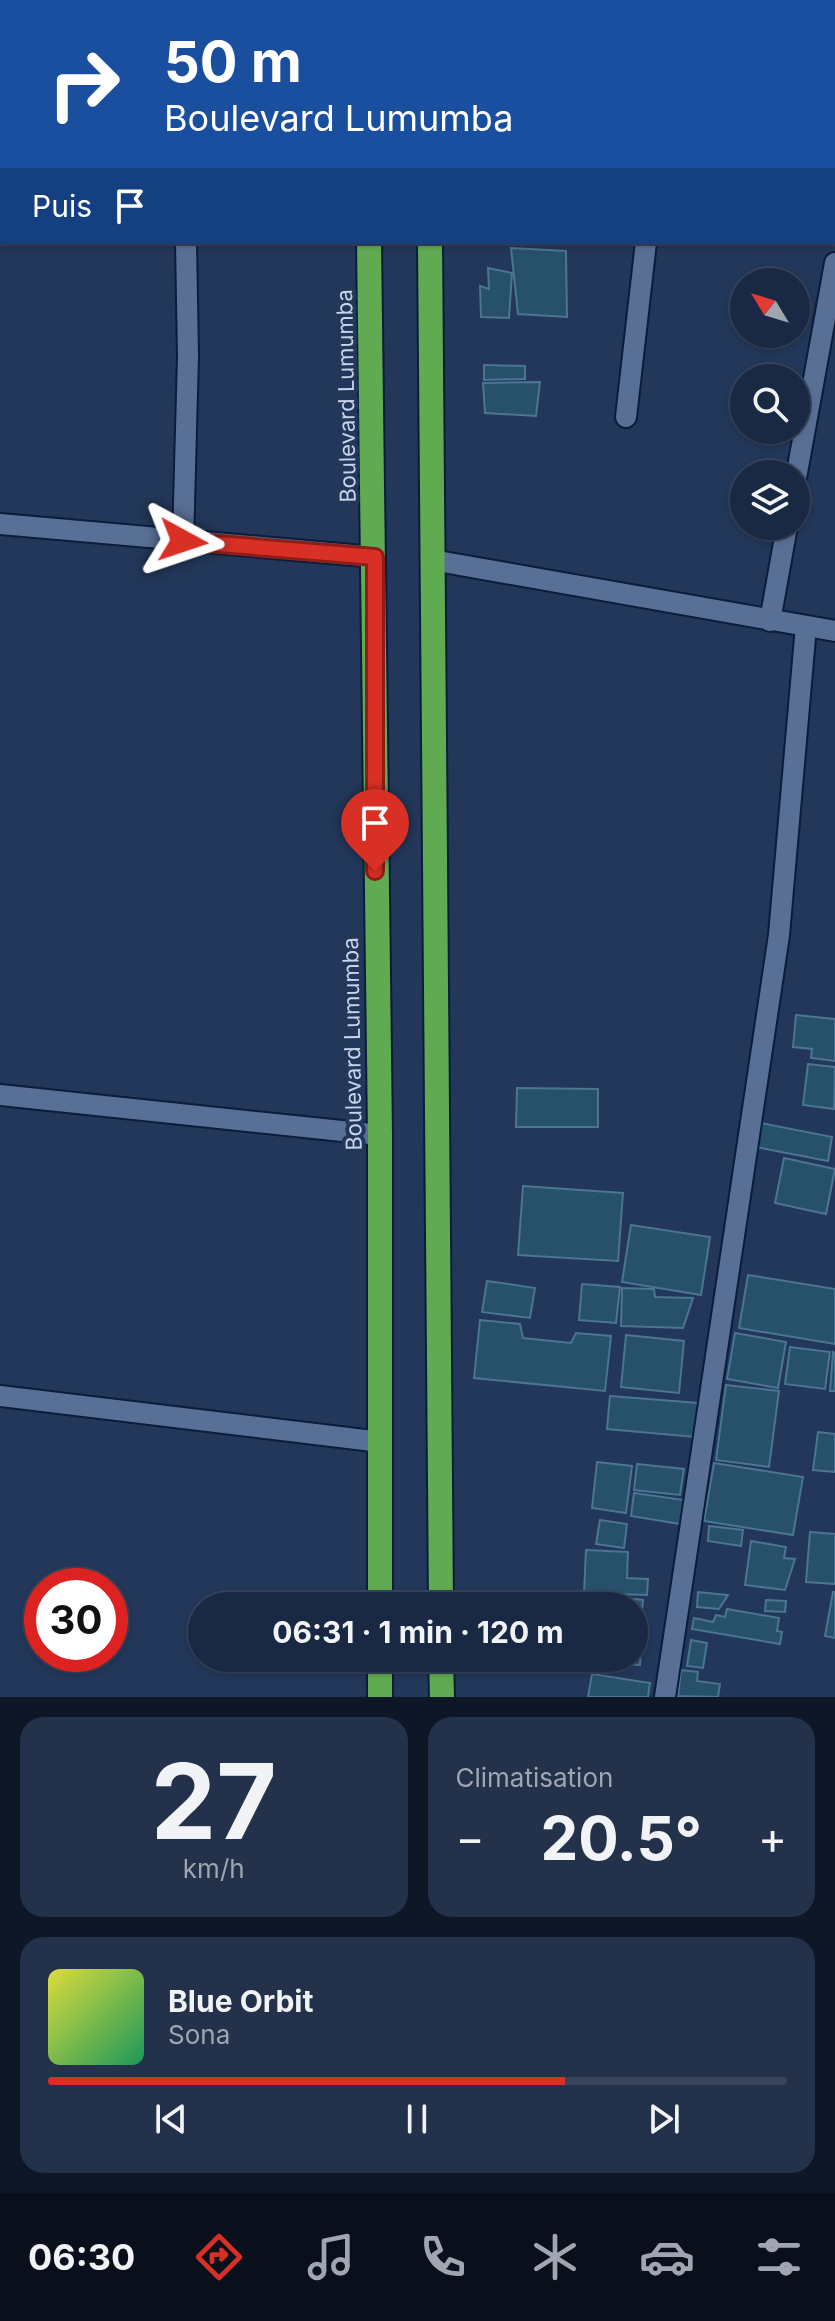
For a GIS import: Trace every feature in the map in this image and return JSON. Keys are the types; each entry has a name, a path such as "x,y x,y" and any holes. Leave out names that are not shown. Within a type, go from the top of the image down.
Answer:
{"highway":[{"name":"Boulevard Lumumba","path":"369,244 380,1135 380,1592"},
{"path":"430,244 441,1592"},
{"path":"380,1672 380,1697"},
{"path":"441,1672 442,1697"}],"street":[{"path":"183,541 188,356 186,244"},
{"path":"626,417 646,244"},
{"path":"799,460 835,263"},
{"path":"0,524 375,557"},
{"path":"770,621 784,540"},
{"path":"432,560 835,631"},
{"path":"665,1697 779,935 806,626"},
{"path":"0,1095 380,1135"},
{"path":"0,1396 381,1442"}],"building":[{"path":"511,248 566,251 567,317 518,314"},
{"path":"488,268 512,273 509,318 481,317 480,286 489,289"},
{"path":"484,365 525,366 525,379 484,380"},
{"path":"540,382 536,416 485,413 483,383"},
{"path":"796,1015 835,1019 835,1061 811,1058 812,1049 793,1047"},
{"path":"808,1064 835,1067 834,1109 803,1105"},
{"path":"517,1088 598,1089 598,1127 516,1127"},
{"path":"761,1123 832,1137 828,1161 756,1147"},
{"path":"784,1158 835,1169 826,1214 775,1203"},
{"path":"523,1186 623,1193 618,1261 518,1255"},
{"path":"631,1225 710,1237 701,1295 622,1282"},
{"path":"748,1275 835,1289 835,1344 739,1328"},
{"path":"487,1281 535,1288 530,1318 482,1312"},
{"path":"582,1284 620,1287 616,1323 579,1320"},
{"path":"622,1288 654,1289 655,1297 693,1298 683,1328 621,1326"},
{"path":"480,1320 520,1324 523,1338 571,1343 576,1333 611,1336 605,1391 474,1378"},
{"path":"735,1333 786,1342 778,1388 727,1379"},
{"path":"626,1335 684,1341 679,1393 621,1387"},
{"path":"790,1347 830,1352 825,1389 785,1384"},
{"path":"833,1352 835,1391 830,1391"},
{"path":"726,1385 779,1391 769,1467 716,1460"},
{"path":"610,1396 698,1403 695,1437 607,1429"},
{"path":"818,1432 835,1434 835,1472 813,1470"},
{"path":"597,1462 632,1466 626,1513 592,1508"},
{"path":"714,1463 803,1477 793,1535 704,1521"},
{"path":"637,1464 684,1469 680,1495 634,1490"},
{"path":"634,1493 684,1500 680,1524 631,1516"},
{"path":"600,1520 627,1524 624,1548 596,1544"},
{"path":"709,1526 743,1530 741,1546 708,1541"},
{"path":"810,1532 835,1534 835,1584 806,1582"},
{"path":"751,1541 786,1547 784,1558 795,1559 785,1590 745,1585"},
{"path":"586,1550 628,1552 627,1578 648,1579 647,1592 584,1592"},
{"path":"698,1592 728,1595 719,1609 697,1607"},
{"path":"835,1592 835,1638 825,1636"},
{"path":"766,1600 786,1601 785,1612 765,1611"},
{"path":"727,1609 779,1618 777,1631 782,1632 780,1644 692,1629 694,1618 713,1622 716,1615 725,1617"},
{"path":"691,1640 707,1643 703,1668 687,1666"},
{"path":"681,1670 698,1672 697,1681 720,1684 718,1697 678,1696"},
{"path":"592,1674 650,1683 648,1697 588,1697"}],"route":[{"path":"183,541 375,557 375,871"}]}
